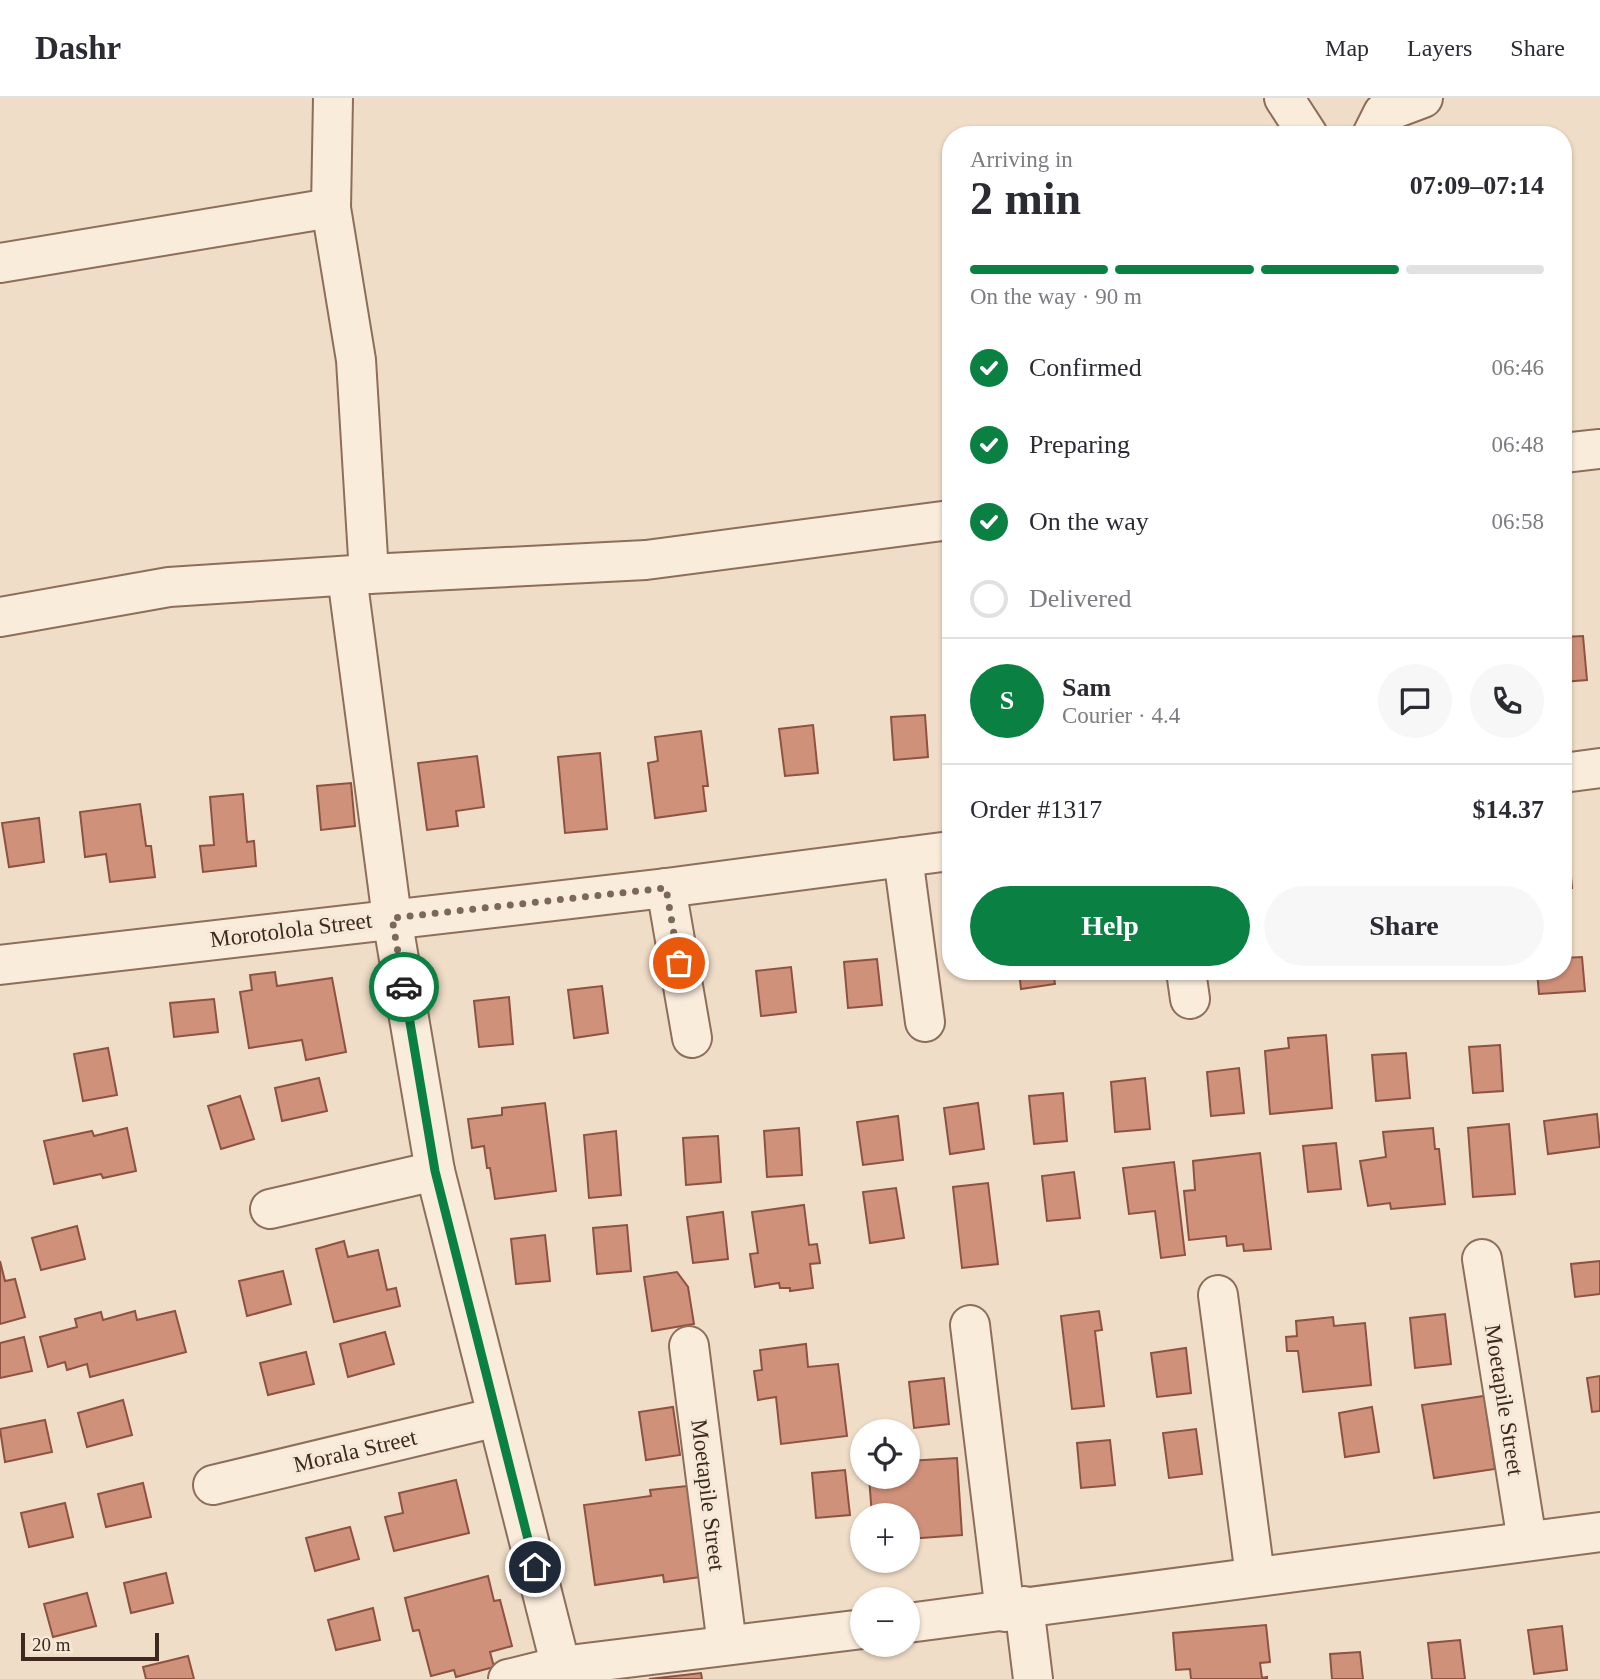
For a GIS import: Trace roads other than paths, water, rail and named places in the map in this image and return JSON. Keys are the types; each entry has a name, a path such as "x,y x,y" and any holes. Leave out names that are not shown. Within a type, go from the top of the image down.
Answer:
{"street":[{"path":"333,98 331,208 356,360 358,575 392,918 435,1171 562,1673"},
{"path":"1284,98 1302,126"},
{"path":"1376,126 1383,113 1423,98"},
{"path":"0,263 331,208"},
{"path":"1572,452 1600,449"},
{"path":"0,617 169,587 646,560 942,521"},
{"path":"1572,771 1600,768"},
{"name":"Morotolola Street","path":"0,965 666,888 942,852"},
{"path":"903,857 925,1022"},
{"path":"666,888 692,1038"},
{"path":"270,1209 435,1171"},
{"name":"Moetapile Street","path":"1482,1259 1527,1541"},
{"path":"1218,1295 1255,1576"},
{"path":"970,1325 1014,1609 1033,1679"},
{"name":"Moetapile Street","path":"689,1346 727,1645"},
{"name":"Morala Street","path":"213,1485 497,1417"},
{"path":"920,1621 1600,1532"},
{"path":"508,1679 562,1673 727,1645 850,1631"}]}
